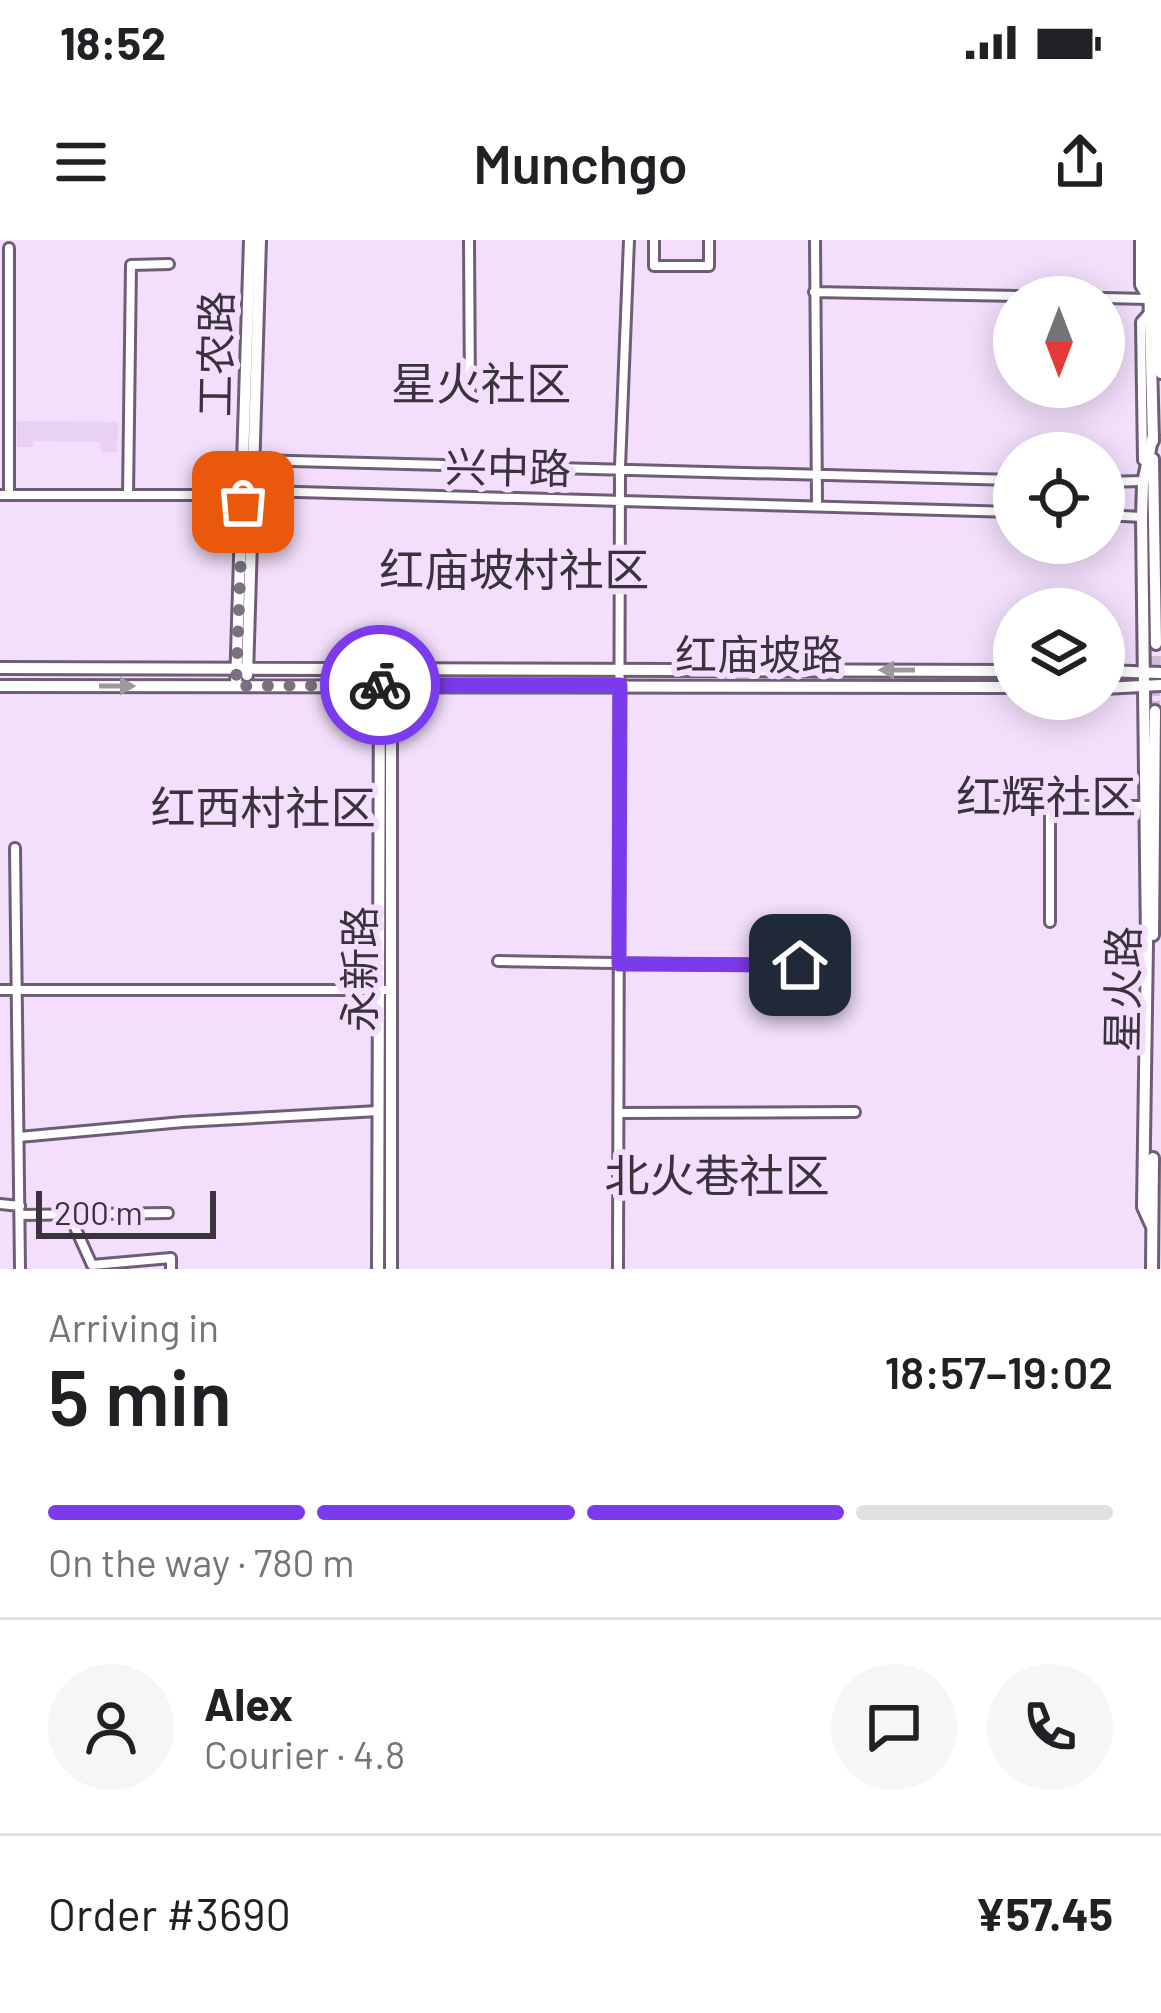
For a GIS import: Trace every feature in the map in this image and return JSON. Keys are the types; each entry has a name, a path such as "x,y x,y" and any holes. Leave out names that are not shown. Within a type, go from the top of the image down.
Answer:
{"main road":[{"name":"工农路","path":"241,685 250,240"},
{"name":"工农路","path":"248,492 254,460 260,240"},
{"path":"1148,240 1161,373"},
{"path":"1156,303 1156,644"},
{"path":"1152,1227 1144,1207 1142,483 1153,435"},
{"name":"红庙坡路","path":"0,668 993,671"},
{"name":"永新路","path":"386,668 391,1269"},
{"path":"1125,671 1161,673"},
{"path":"1125,688 1161,685"},
{"name":"红庙坡路","path":"0,686 993,687"},
{"name":"星火路","path":"1152,1269 1155,711"},
{"path":"1146,925 1153,954"},
{"name":"永新路","path":"378,1269 386,990"}],"street":[{"path":"469,240 470,399"},
{"path":"618,1269 620,467 629,240"},
{"path":"654,240 654,266 709,266 709,240"},
{"path":"815,240 817,503"},
{"path":"5,495 9,248"},
{"path":"128,495 130,265 170,264"},
{"path":"814,292 993,296"},
{"path":"1125,300 1156,303"},
{"path":"1125,483 1142,483 1141,322 1156,303"},
{"path":"254,460 993,479"},
{"name":"兴中路","path":"5,495 248,492 620,498 993,511"},
{"path":"1125,516 1142,517"},
{"path":"969,806 1144,806"},
{"path":"1050,806 1050,922"},
{"path":"15,848 20,1269"},
{"path":"497,962 800,965"},
{"path":"0,990 386,990"},
{"path":"19,1137 183,1121 380,1111"},
{"path":"619,1113 855,1112"},
{"path":"0,1204 69,1214 168,1213"},
{"path":"69,1214 92,1265 171,1258 171,1269"}],"shaded area":[{"path":"17,421 118,422 117,452 101,452 100,442 34,441 33,447 17,447"}],"tunnel":[{"path":"1155,711 1156,644"}],"way so far":[{"path":"243,502 236,686 380,685"}],"district":[{"name":"星火社区","path":"481,382"},
{"name":"红庙坡村社区","path":"514,568"},
{"name":"红辉社区","path":"1046,795"},
{"name":"红西村社区","path":"263,806"},
{"name":"北火巷社区","path":"717,1174"}],"route":[{"path":"380,685 620,685 619,964 800,965"}]}
